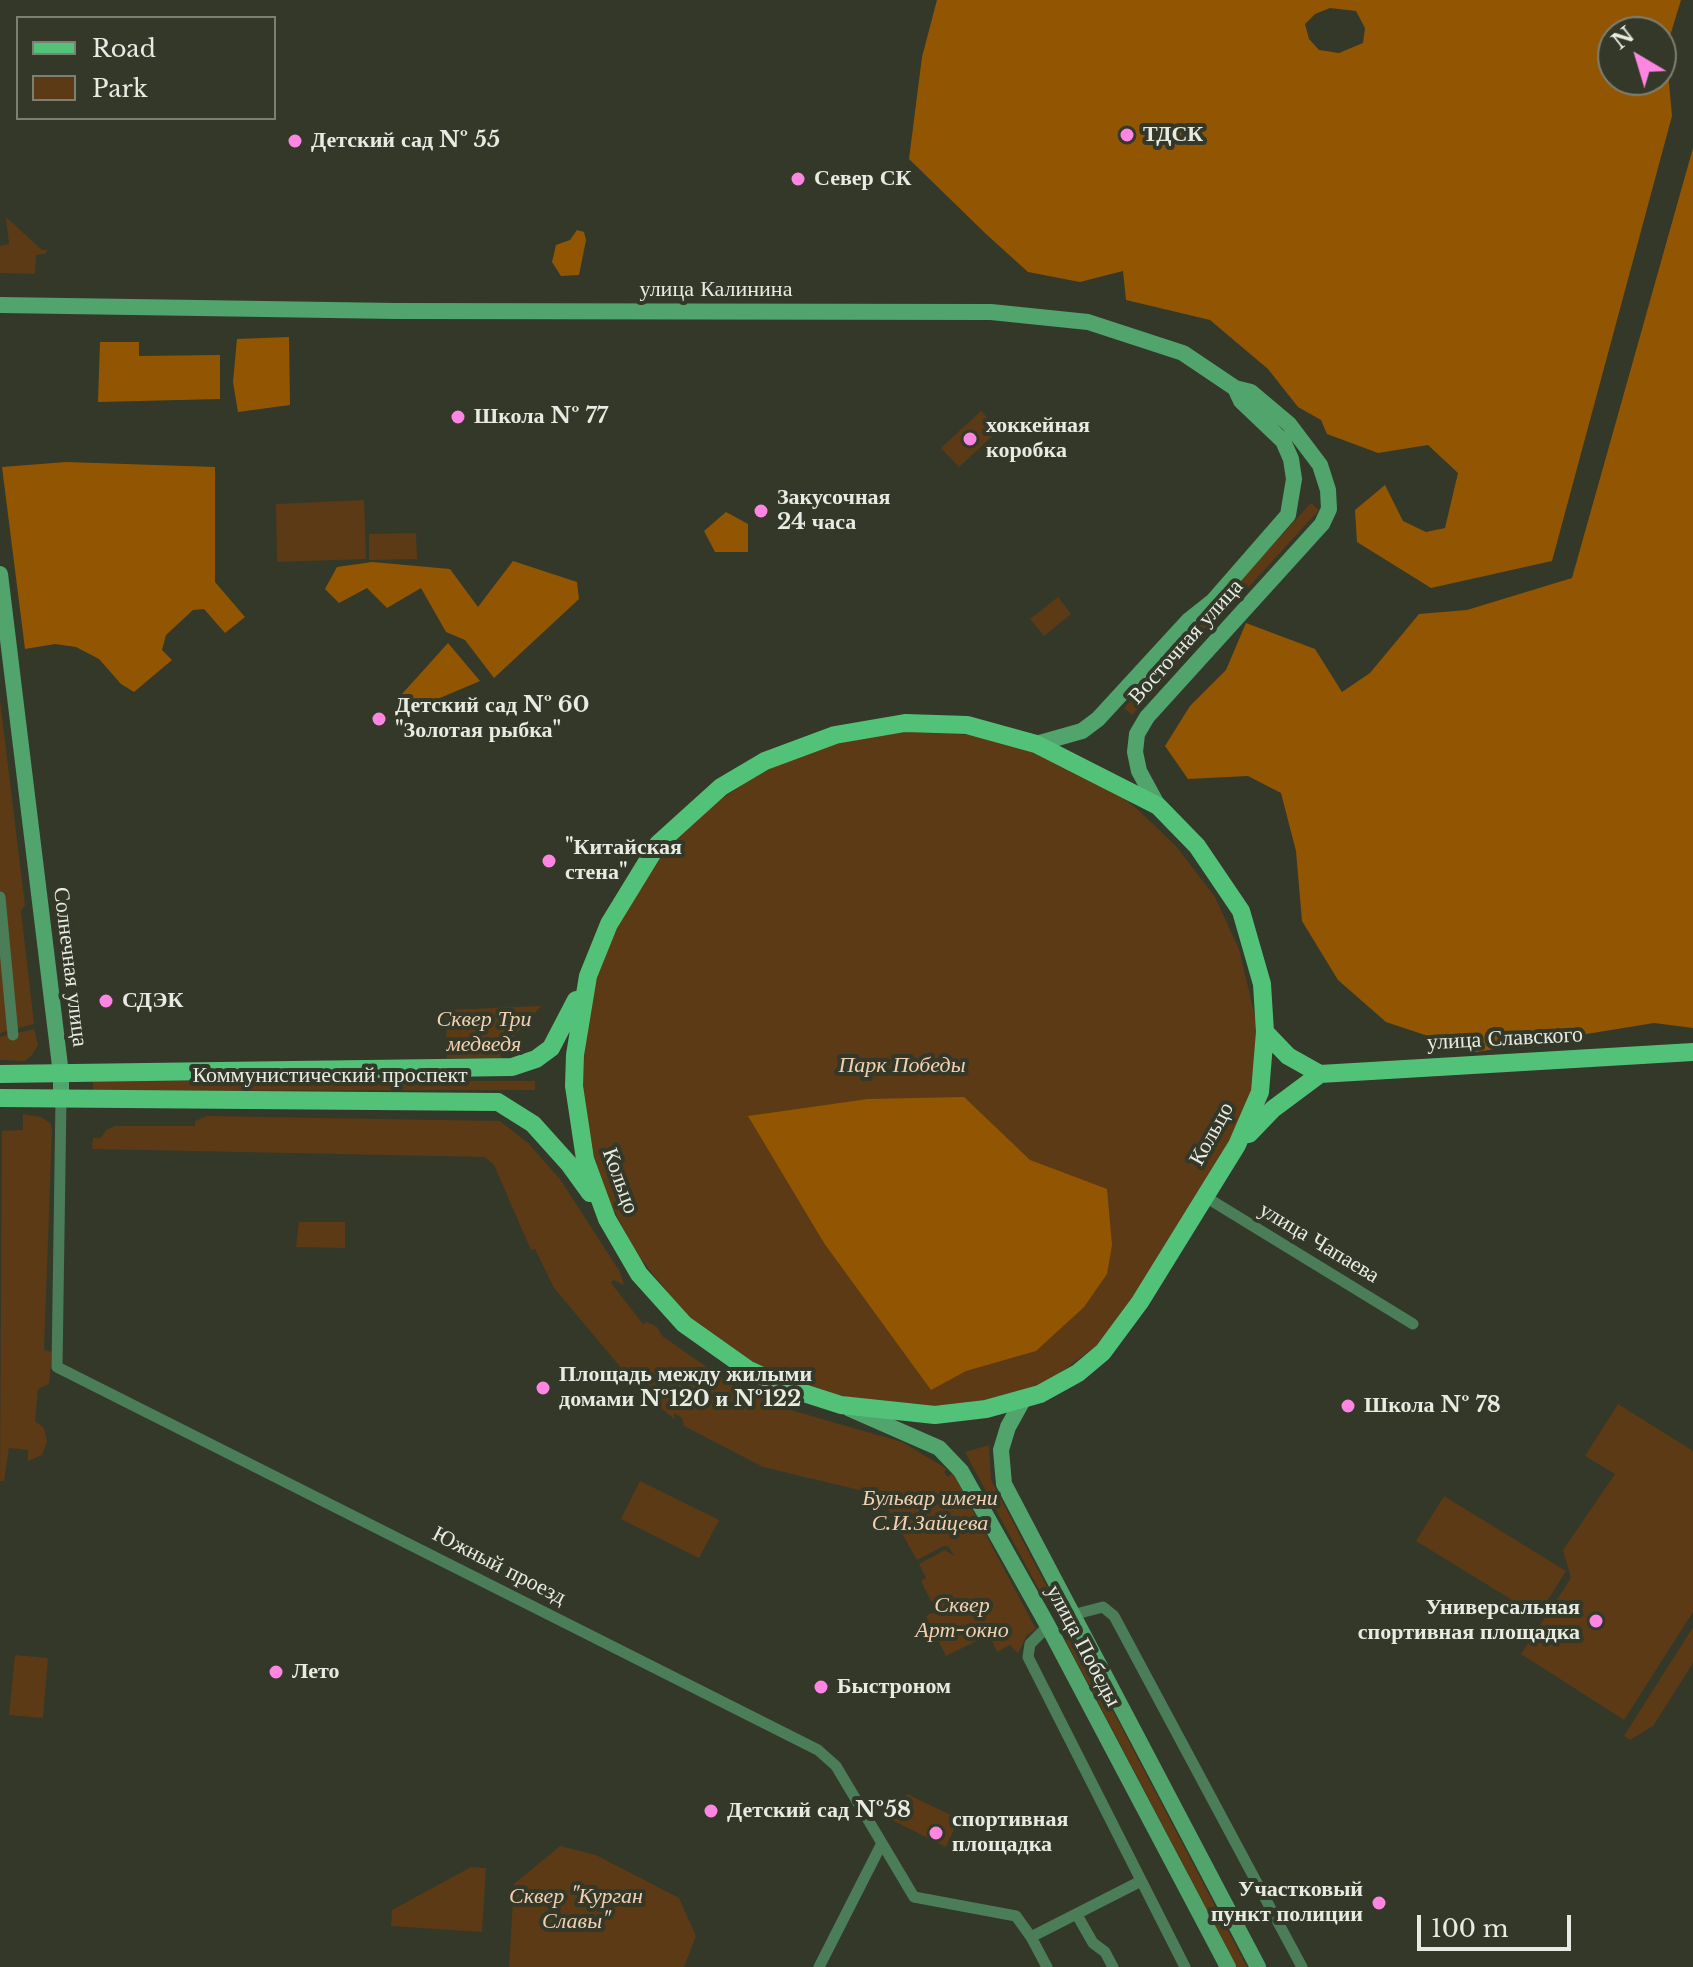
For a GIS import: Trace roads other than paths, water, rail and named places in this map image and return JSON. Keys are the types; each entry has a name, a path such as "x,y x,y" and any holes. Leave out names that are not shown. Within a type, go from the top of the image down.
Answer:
{"main road":[{"name":"улица Калинина","path":"0,305 396,311 991,312 1088,322 1183,353 1235,388 1251,392 1307,445 1320,465 1328,490 1329,509 1322,524"},
{"path":"1036,744 1082,731 1098,719 1189,620 1213,601 1288,515 1294,479 1291,459 1283,441 1241,401 1235,388"},
{"name":"Восточная улица","path":"1158,806 1139,771 1135,752 1142,725 1322,524"},
{"name":"Солнечная улица","path":"0,574 61,1074 61,1098"},
{"name":"Кольцо","path":"905,723 967,725 1036,744 1158,806 1197,846 1241,911 1262,984 1265,1032 1260,1092 1237,1145 1140,1302 1103,1352 1078,1373 1023,1400 986,1409 935,1415 841,1405 772,1382 726,1355 684,1324 639,1274 607,1219 585,1159 576,1118 575,1055 588,976 609,924 658,844 721,787 765,761 835,735 905,723"},
{"name":"Коммунистический проспект","path":"0,1074 512,1067 545,1054 562,1033 588,976"},
{"path":"1237,1145 1273,1109 1320,1074 1288,1056 1265,1032"},
{"name":"улица Славского","path":"1320,1074 1693,1052"},
{"name":"Коммунистический проспект","path":"0,1098 498,1102 516,1111 551,1144 607,1219"},
{"name":"улица Победы","path":"1023,1400 1008,1427 1001,1450 1004,1484 1258,1967"},
{"name":"улица Победы","path":"841,1405 939,1448 961,1471 1048,1626 1228,1967"},
{"path":"1048,1626 1072,1615"}],"street":[{"path":"0,897 13,1035"},
{"name":"Солнечная улица","path":"57,1367 61,1098"},
{"name":"улица Чапаева","path":"1204,1196 1413,1324"},
{"name":"Южный проезд","path":"57,1367 818,1750 833,1761 914,1897 1016,1916 1031,1937"},
{"name":"улица Победы","path":"1072,1615 1103,1607 1114,1616 1302,1967"},
{"path":"1048,1626 1030,1644 1028,1657 1185,1967"},
{"path":"819,1967 881,1845"},
{"path":"1047,1967 1031,1937 1141,1881"},
{"path":"1077,1915 1093,1943 1105,1952 1113,1967"}],"place":[{"name":"ТДСК","path":"1127,135"},
{"name":"Детский сад № 55","path":"295,141"},
{"name":"Север СК","path":"798,179"},
{"name":"Школа № 77","path":"458,417"},
{"name":"хоккейная коробка","path":"970,439"},
{"name":"Закусочная 24 часа","path":"761,511"},
{"name":"Детский сад № 60 \"Золотая рыбка\"","path":"379,719"},
{"name":"\"Китайская стена\"","path":"549,861"},
{"name":"СДЭК","path":"106,1001"},
{"name":"Площадь между жилыми домами №120 и №122","path":"543,1388"},
{"name":"Школа № 78","path":"1348,1406"},
{"name":"Универсальная спортивная площадка","path":"1596,1621"},
{"name":"Лето","path":"276,1672"},
{"name":"Быстроном","path":"821,1687"},
{"name":"Детский сад №58","path":"711,1811"},
{"name":"спортивная площадка","path":"936,1833"},
{"name":"Участковый пункт полиции","path":"1379,1903"}],"park label":[{"name":"Сквер Три медведя","path":"484,1032"},
{"name":"Парк Победы","path":"902,1066"},
{"name":"Бульвар имени С.И.Зайцева","path":"930,1512"},
{"name":"Сквер Арт-окно","path":"962,1618"},
{"name":"Сквер \"Курган Славы\"","path":"576,1910"}]}
